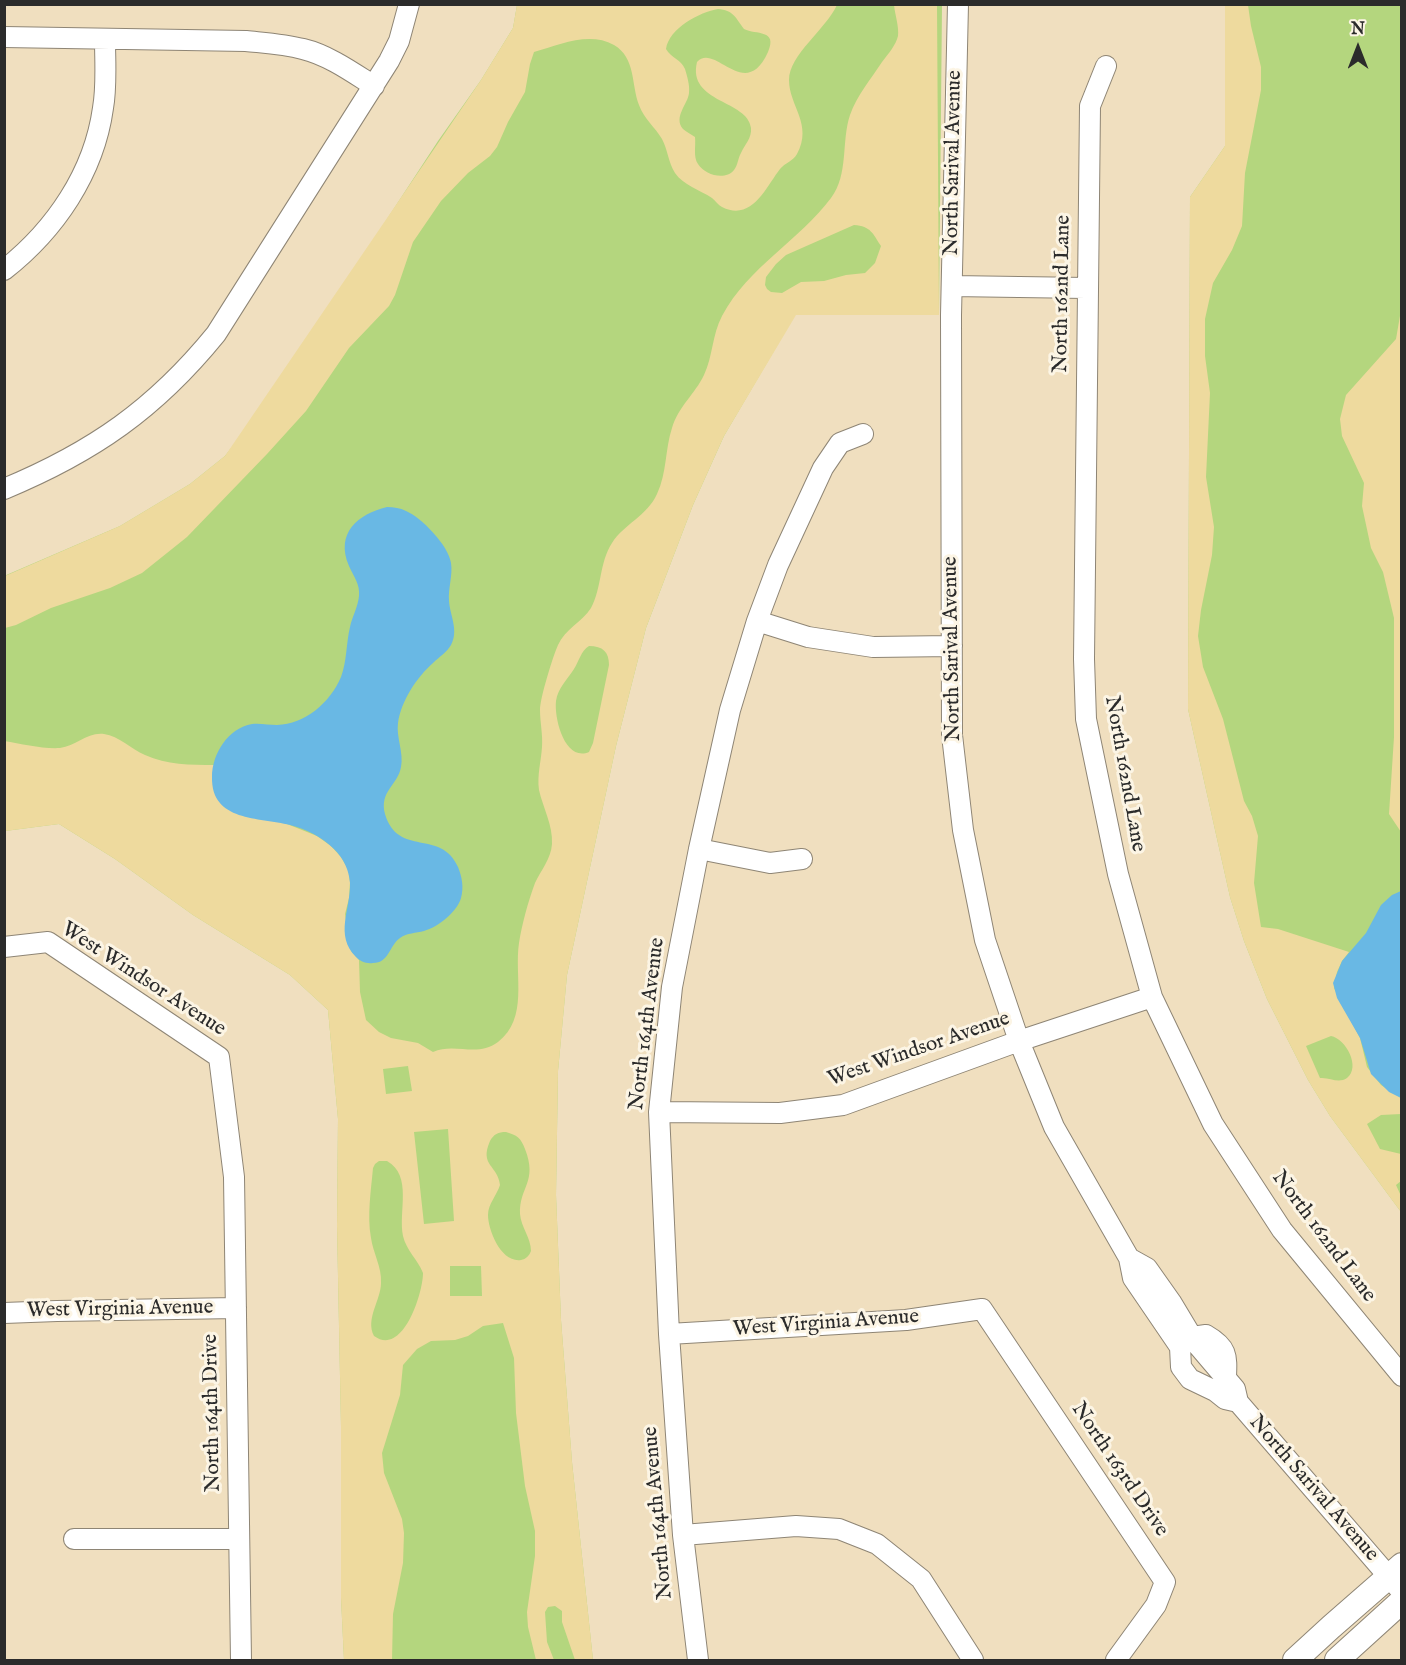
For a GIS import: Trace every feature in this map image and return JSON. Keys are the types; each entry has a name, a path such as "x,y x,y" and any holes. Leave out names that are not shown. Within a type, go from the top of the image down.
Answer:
{"main road":[{"name":"North Sarival Avenue","path":"1295,1660 1397,1578"},
{"path":"1337,1660 1401,1601"}],"street":[{"path":"4,489 60,464 119,428 146,408 193,362 216,334 374,86 399,41 409,4"},
{"name":"North Sarival Avenue","path":"958,4 952,285 952,735 963,830 985,940 1019,1041 1054,1127 1129,1258 1133,1278 1164,1307 1186,1342 1181,1367 1190,1379 1215,1391 1225,1399 1238,1402"},
{"path":"4,37 246,41 280,45 304,49 324,57 374,86"},
{"path":"4,270 42,236 62,211 91,157 104,108 105,39"},
{"name":"North 162nd Lane","path":"1106,66 1090,106 1086,288 1084,659 1086,719 1118,874 1152,997 1213,1124 1282,1230 1401,1376"},
{"path":"952,285 1086,288"},
{"name":"North 164th Avenue","path":"698,1660 683,1535 669,1334 659,1112 672,987 699,849 730,710 758,621 778,565 824,468 840,443 863,434"},
{"path":"758,621 808,637 873,647 952,646"},
{"path":"699,849 770,863 802,859"},
{"name":"West Windsor Avenue","path":"4,947 48,942 219,1057"},
{"name":"West Windsor Avenue","path":"659,1112 780,1113 843,1105 1019,1041 1152,997"},
{"name":"North 164th Drive","path":"219,1057 234,1177 241,1660"},
{"name":"West Virginia Avenue","path":"4,1313 236,1308"},
{"name":"West Virginia Avenue","path":"669,1334 906,1320 982,1309"},
{"name":"North 163rd Drive","path":"982,1309 1165,1582 1156,1605 1116,1660"},
{"name":"North Sarival Avenue","path":"1186,1342 1206,1335 1220,1344 1227,1357 1226,1377 1235,1389 1238,1402 1397,1578"},
{"path":"683,1535 796,1526 839,1529 878,1544 921,1579 973,1660"},
{"path":"74,1539 239,1539"}],"green space":[{"path":"517,5 942,5 939,315 795,315 724,436 693,505 646,628 616,746 567,975 558,1071 556,1195 561,1320 572,1462 593,1660 344,1660 341,1598 338,1119 328,1010 290,975 193,915 115,859 59,824 5,831 4,576 120,526 190,484 225,456 274,392 438,141 481,80 513,28"},
{"path":"1225,5 1401,5 1401,1212 1330,1116 1308,1080 1267,999 1244,941 1230,897 1188,709 1190,197 1225,146"}],"sand":[{"path":"517,5 837,5 801,52 791,71 790,89 802,124 801,143 797,154 780,169 757,200 742,210 722,207 712,198 682,181 675,173 662,139 639,105 632,72 621,50 604,41 584,39 534,52 525,92 497,147 441,201 413,242 389,306 349,348 306,411 267,454 187,537 142,573 110,588 51,608 5,628 5,576 120,526 190,484 225,456 481,80 513,28","holes":["718,9 734,15 744,29 764,34 770,40 768,52 759,66 750,72 731,69 712,59 704,58 697,62 696,75 701,86 709,94 740,112 747,119 751,128 749,138 735,168 730,173 720,176 710,174 701,168 696,161 695,137 684,130 680,124 680,115 689,93 688,81 683,66 666,49 673,34 686,22"]},
{"path":"894,5 937,5 939,315 796,315 724,436 693,505 646,628 616,746 567,975 558,1071 556,1195 561,1320 572,1462 593,1660 575,1660 562,1622 562,1611 555,1606 548,1607 545,1612 547,1642 554,1660 536,1660 527,1612 535,1556 535,1531 525,1486 516,1413 514,1358 503,1323 483,1326 468,1336 455,1340 431,1341 417,1349 403,1365 400,1395 382,1453 384,1473 402,1519 404,1533 403,1563 393,1614 392,1660 344,1660 341,1598 338,1119 328,1010 290,975 193,915 115,859 59,824 5,831 4,741 60,748 92,735 104,734 115,737 145,755 162,761 214,765 213,785 287,824 317,836 341,857 348,869 350,882 345,914 351,951 359,960 360,992 366,1020 379,1032 391,1038 418,1043 433,1052 449,1048 482,1049 498,1042 508,1032 514,1021 517,1009 518,956 522,928 535,883 548,860 552,844 551,830 539,790 542,742 540,710 544,687 556,650 565,634 591,608 612,543 642,514 657,494 663,478 675,420 704,375 722,316 746,283 804,228 837,189 843,168 850,115 864,87 892,49 898,36","holes":["854,225 868,229 881,246 875,263 865,273 824,281 801,282 782,293 771,292 765,285 766,277 786,255","589,646 598,647 606,653 609,665 593,743 589,752 581,753 573,751 563,737 557,718 556,701 561,688","408,1066 412,1091 386,1094 383,1069","448,1129 454,1221 424,1224 414,1132","501,1132 513,1134 520,1140 530,1169 520,1205 520,1214 531,1251 521,1260 514,1260 507,1256 497,1244 490,1229 489,1207 500,1185 499,1178 488,1161 487,1149 493,1137","379,1161 387,1161 400,1176 403,1195 403,1236 423,1273 419,1294 409,1320 394,1338 384,1340 374,1336 371,1323 381,1283 369,1221 373,1168","450,1266 481,1266 482,1296 450,1296"]},
{"path":"1225,5 1248,5 1261,67 1261,90 1245,173 1242,226 1232,250 1213,283 1205,319 1205,356 1210,393 1206,477 1214,527 1212,555 1198,636 1203,667 1223,719 1244,801 1252,816 1258,836 1254,883 1261,927 1278,929 1349,952 1337,972 1334,988 1360,1038 1367,1067 1381,1085 1401,1098 1401,1114 1381,1115 1367,1124 1380,1149 1401,1154 1401,1181 1396,1185 1401,1196 1401,1212 1330,1116 1308,1080 1267,999 1244,941 1230,897 1188,709 1190,197 1225,146","holes":["1331,1036 1337,1038 1350,1054 1353,1067 1351,1073 1347,1078 1340,1080 1320,1078 1306,1046"]},
{"path":"1401,310 1401,832 1389,814 1394,737 1394,618 1383,572 1371,548 1362,506 1364,483 1342,436 1340,419 1346,395 1396,339"}],"water":[{"path":"387,507 399,508 419,519 440,541 449,556 451,572 449,601 454,634 449,648 421,675 402,706 398,723 401,767 385,799 385,814 391,827 400,835 409,840 441,848 451,855 458,867 462,890 456,908 441,922 424,931 403,936 396,941 386,957 378,962 370,963 359,960 349,949 346,940 345,922 350,883 345,865 338,853 324,841 302,829 239,815 228,810 219,802 214,792 212,777 218,751 229,736 243,726 252,724 277,725 297,721 323,703 336,686 343,671 350,627 359,596 358,584 345,554 347,535 359,520 376,510"},
{"path":"1402,891 1401,1098 1389,1092 1371,1074 1360,1038 1337,998 1333,983 1342,961 1366,933 1381,905 1392,895"}]}
